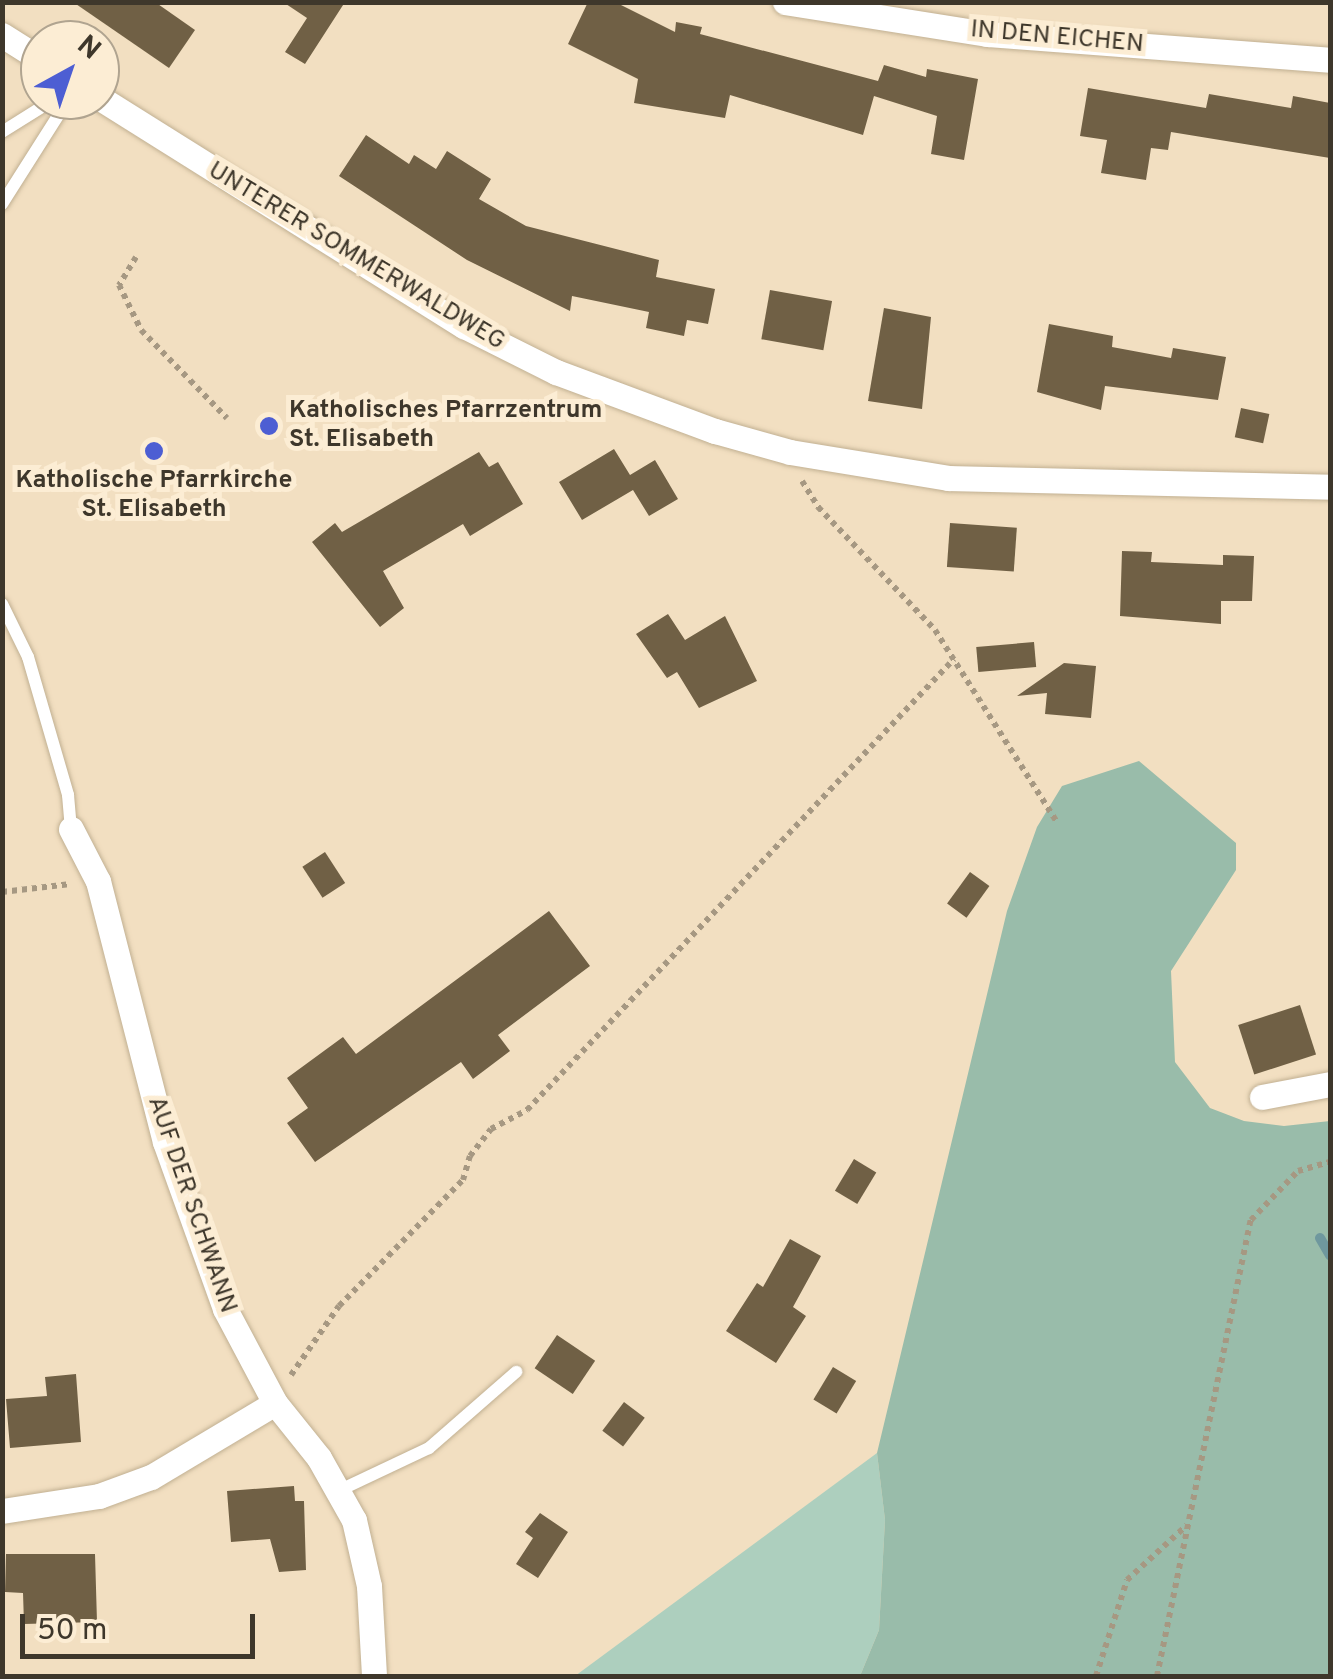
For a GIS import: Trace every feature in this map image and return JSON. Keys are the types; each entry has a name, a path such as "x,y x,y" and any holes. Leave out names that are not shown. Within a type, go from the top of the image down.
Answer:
{"street":[{"name":"IN DEN EICHEN","path":"785,2 987,34 1330,60"},
{"name":"UNTERER SOMMERWALDWEG","path":"120,111 464,326 622,398 790,452 998,481 1330,487"},
{"name":"AUF DER SCHWANN","path":"71,828 98,881 194,1228 225,1309 275,1403 340,1490 363,1554 374,1676"},
{"path":"1262,1097 1330,1084"},
{"path":"2,1510 99,1496 151,1477 275,1403"}],"lane":[{"path":"2,204 55,120"},
{"path":"2,604 28,657 68,795 71,828"},
{"path":"340,1490 428,1448 516,1372"}],"path":[{"path":"136,257 118,285 142,330 227,418"},
{"path":"790,452 818,507 913,602 954,659 1056,822"},
{"path":"275,1403 339,1306 463,1180 470,1156 491,1129 526,1110 954,659"},
{"path":"2,892 98,881"},
{"path":"1157,1676 1251,1220 1298,1172 1330,1162"},
{"path":"1096,1676 1127,1580 1188,1524"}],"green space":[{"path":"1139,761 1236,843 1236,870 1171,971 1175,1062 1210,1108 1244,1121 1284,1126 1330,1121 1330,1676 860,1676 879,1630 885,1520 877,1453 1007,911 1037,827 1062,786"},
{"path":"877,1453 885,1520 879,1630 860,1676 575,1676"}],"building":[{"path":"73,2 155,2 195,30 169,68 120,34 120,20 99,20"},
{"path":"283,2 345,2 305,64 285,52 307,18"},
{"path":"588,2 615,2 675,32 676,22 702,27 700,34 878,81 884,65 926,77 927,69 978,79 964,160 931,154 937,116 874,96 863,135 730,95 725,118 634,103 638,79 568,44"},
{"path":"1088,88 1206,108 1209,94 1291,108 1293,96 1330,103 1330,158 1171,132 1168,150 1151,148 1146,180 1101,173 1107,140 1080,136"},
{"path":"366,135 409,164 414,155 436,169 447,151 491,179 479,199 526,226 659,260 656,277 715,289 708,324 687,320 684,336 646,328 649,312 572,296 570,311 467,260 339,176"},
{"path":"770,290 832,301 823,350 761,339"},
{"path":"884,308 931,317 922,409 868,401"},
{"path":"1049,324 1113,336 1112,347 1171,358 1173,348 1226,357 1218,400 1105,386 1101,410 1037,392"},
{"path":"1241,408 1269,414 1263,443 1235,437"},
{"path":"614,449 630,475 655,460 678,499 649,516 633,490 582,520 559,482"},
{"path":"479,452 489,467 498,462 523,504 470,536 463,524 383,571 404,608 380,627 312,542 335,523 342,532"},
{"path":"950,523 1017,528 1014,572 947,567"},
{"path":"1122,551 1152,552 1151,562 1223,565 1223,555 1254,556 1252,601 1221,601 1221,624 1120,616"},
{"path":"668,614 685,640 725,616 757,681 699,708 677,672 667,678 636,634"},
{"path":"1034,642 1036,667 978,672 976,647"},
{"path":"1064,663 1096,666 1091,718 1045,714 1047,693 1017,696"},
{"path":"325,852 345,883 323,898 302,867"},
{"path":"970,872 989,886 966,918 947,904"},
{"path":"549,911 590,966 498,1035 510,1051 473,1079 461,1062 315,1162 287,1123 308,1108 287,1078 343,1037 356,1054"},
{"path":"1300,1005 1316,1054 1254,1075 1238,1025"},
{"path":"854,1159 876,1172 857,1204 835,1191"},
{"path":"790,1239 821,1256 793,1307 806,1316 776,1363 726,1331 757,1283 763,1287"},
{"path":"557,1335 595,1361 573,1394 535,1368"},
{"path":"833,1367 856,1381 837,1413 813,1400"},
{"path":"76,1374 81,1442 10,1448 6,1399 47,1396 45,1377"},
{"path":"624,1402 645,1418 623,1446 602,1431"},
{"path":"294,1486 295,1501 304,1501 306,1570 279,1572 270,1539 231,1542 227,1491"},
{"path":"540,1513 568,1532 538,1578 516,1564 533,1538 525,1532"},
{"path":"6,1554 95,1554 97,1622 24,1624 23,1593 5,1592"}],"waterway":[{"path":"1320,1238 1330,1255"}],"place":[{"name":"Katholisches Pfarrzentrum St. Elisabeth","path":"269,426"},
{"name":"Katholische Pfarrkirche St. Elisabeth","path":"154,451"}]}
